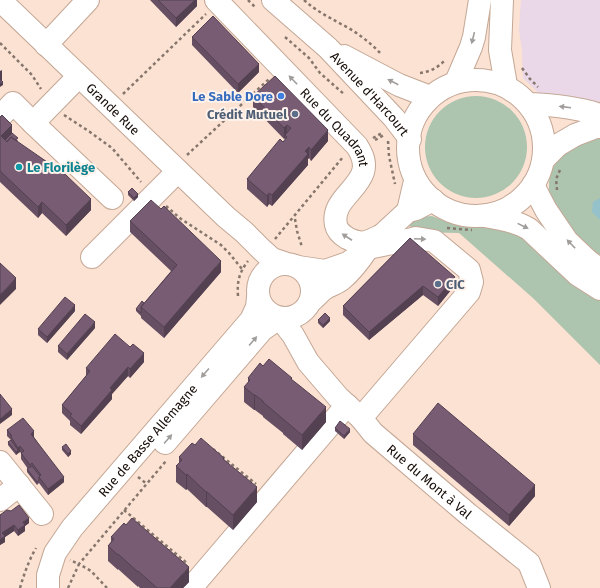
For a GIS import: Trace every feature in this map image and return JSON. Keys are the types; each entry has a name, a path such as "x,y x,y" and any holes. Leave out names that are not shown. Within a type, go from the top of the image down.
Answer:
{"street":[{"name":"Grande Rue","path":"0,0 79,76 182,164 226,217 256,265 250,286"},
{"path":"46,45 88,0"},
{"name":"Avenue d'Harcourt","path":"273,0 328,48 394,118 410,139"},
{"path":"456,82 474,37 480,0"},
{"path":"502,0 500,50 506,85"},
{"name":"Rue du Quadrant","path":"213,6 357,146 364,161 365,166 363,173 335,211 334,220 336,229 345,237 356,242 366,243 375,241"},
{"name":"Avenue d'Harcourt","path":"328,48 398,85 430,96"},
{"path":"33,123 79,76"},
{"path":"600,115 566,107 535,97 506,85 490,81 474,79 456,82 443,87 430,96 419,110 412,125 409,155 411,170 416,181 433,200 444,208 458,213 485,216 522,225 578,275 600,289"},
{"path":"535,97 537,118 544,144 552,163"},
{"path":"0,117 13,103 112,198"},
{"path":"485,216 502,212 525,196 552,163 558,145 575,135 596,127 600,128"},
{"path":"92,257 182,164"},
{"path":"408,211 416,181"},
{"path":"533,185 544,207 567,241 600,270"},
{"path":"197,582 270,496 354,412 469,292 472,282 469,270 434,241 416,238 375,241 348,274 329,286 307,305 300,314 293,317 280,318 272,315 261,304 250,286 270,268 277,264 295,259 325,271 348,263 408,211 416,209 433,200"},
{"name":"Grande Rue","path":"226,217 272,258 295,259"},
{"path":"295,259 309,278 312,286 312,294 307,305"},
{"name":"Rue de Basse Allemagne","path":"48,588 48,575 55,553 72,528 251,320 257,308 250,286"},
{"name":"Rue du Mont à Val","path":"307,305 303,332 318,373"},
{"name":"Rue de Basse Allemagne","path":"51,588 79,543 262,330 280,318"},
{"name":"Rue du Mont à Val","path":"280,318 293,335 308,362 338,397 373,433 528,563 539,588"},
{"path":"0,462 42,514"},
{"path":"0,500 19,485"}],"path":[{"path":"304,0 310,6 327,17 342,24 372,44 384,58"},
{"path":"121,95 213,6"},
{"path":"0,43 32,75 42,93"},
{"path":"416,73 432,70 441,64 448,55"},
{"path":"520,63 530,79 535,97"},
{"path":"182,164 271,77"},
{"path":"62,113 112,148 144,184"},
{"path":"382,129 388,137 389,156 395,188"},
{"path":"272,242 346,154"},
{"path":"552,163 558,191"},
{"path":"164,204 181,219 221,245 250,286"},
{"path":"295,219 297,231 295,259"},
{"path":"248,262 250,286"},
{"path":"240,274 250,286 238,288 240,274"},
{"path":"209,446 270,496"},
{"path":"124,510 197,582"},
{"path":"79,564 91,571 107,588"}],"shaded area":[{"path":"521,0 600,0 600,106 545,99 523,78 522,50 519,30"}],"green space":[{"path":"476,96 496,100 512,111 523,127 527,147 523,167 512,183 496,194 476,198 456,194 440,183 429,167 425,147 429,127 440,111 456,100"},
{"path":"600,135 600,260 573,232 551,201 549,182 552,169 565,151"},
{"path":"432,216 448,222 468,226 489,226 521,233 600,298 600,365 534,299 459,233 415,232 408,224 420,217"}],"water":[{"path":"600,198 600,220 592,212 593,202"}],"building":[{"path":"158,0 195,0 176,18"},
{"path":"213,16 259,64 238,84 192,37"},
{"path":"275,76 328,130 311,150 309,147 305,151 308,154 272,195 269,193 267,196 247,179 280,139 283,142 287,137 285,135 291,128 287,125 284,128 253,96"},
{"name":"Le Florilège","path":"2,115 12,125 1,136 7,142 11,137 66,175 91,199 66,225 42,202 38,207 0,171 0,117"},
{"path":"12,133 18,138 15,140 11,137 7,142 5,140"},
{"path":"132,188 138,194 134,198 128,192"},
{"path":"151,200 161,209 164,206 221,261 164,327 141,307 177,265 130,221"},
{"path":"410,238 455,277 438,297 423,286 369,332 343,306"},
{"path":"0,263 16,278 0,295"},
{"path":"65,297 75,305 47,337 38,329"},
{"path":"142,301 144,303 141,307 141,313 136,309"},
{"path":"325,313 330,318 323,325 318,320"},
{"path":"85,314 95,322 67,354 58,346"},
{"path":"115,334 130,347 133,344 144,353 130,369 128,367 110,388 112,390 81,426 70,416 72,414 62,405 90,371 86,368"},
{"path":"269,359 326,407 302,435 263,401 244,387 250,380 248,378 260,363 263,366"},
{"path":"0,394 12,409 0,419"},
{"path":"438,403 535,485 509,515 413,434"},
{"path":"23,418 34,431 31,434 64,477 48,489 39,477 41,475 32,463 30,465 21,453 24,451 20,446 18,448 7,430"},
{"path":"340,421 350,429 344,436 335,428"},
{"path":"201,438 224,458 223,459 257,487 233,515 176,466 182,460 179,457 192,443 195,445"},
{"path":"11,440 18,450 16,452 8,442"},
{"path":"66,444 71,451 68,454 62,447"},
{"path":"32,466 40,476 37,482 27,469"},
{"path":"19,505 29,518 23,522 25,525 18,530 14,525 2,533 5,536 0,540 0,515 7,510 11,511"},
{"path":"132,518 189,567 170,588 157,588 108,546 114,539 111,537 124,523 126,525"}],"place":[{"name":"Le Sable Dore","path":"281,96"},
{"name":"Crédit Mutuel","path":"295,114"},
{"name":"Le Florilège","path":"19,167"},
{"name":"CIC","path":"438,284"}]}
